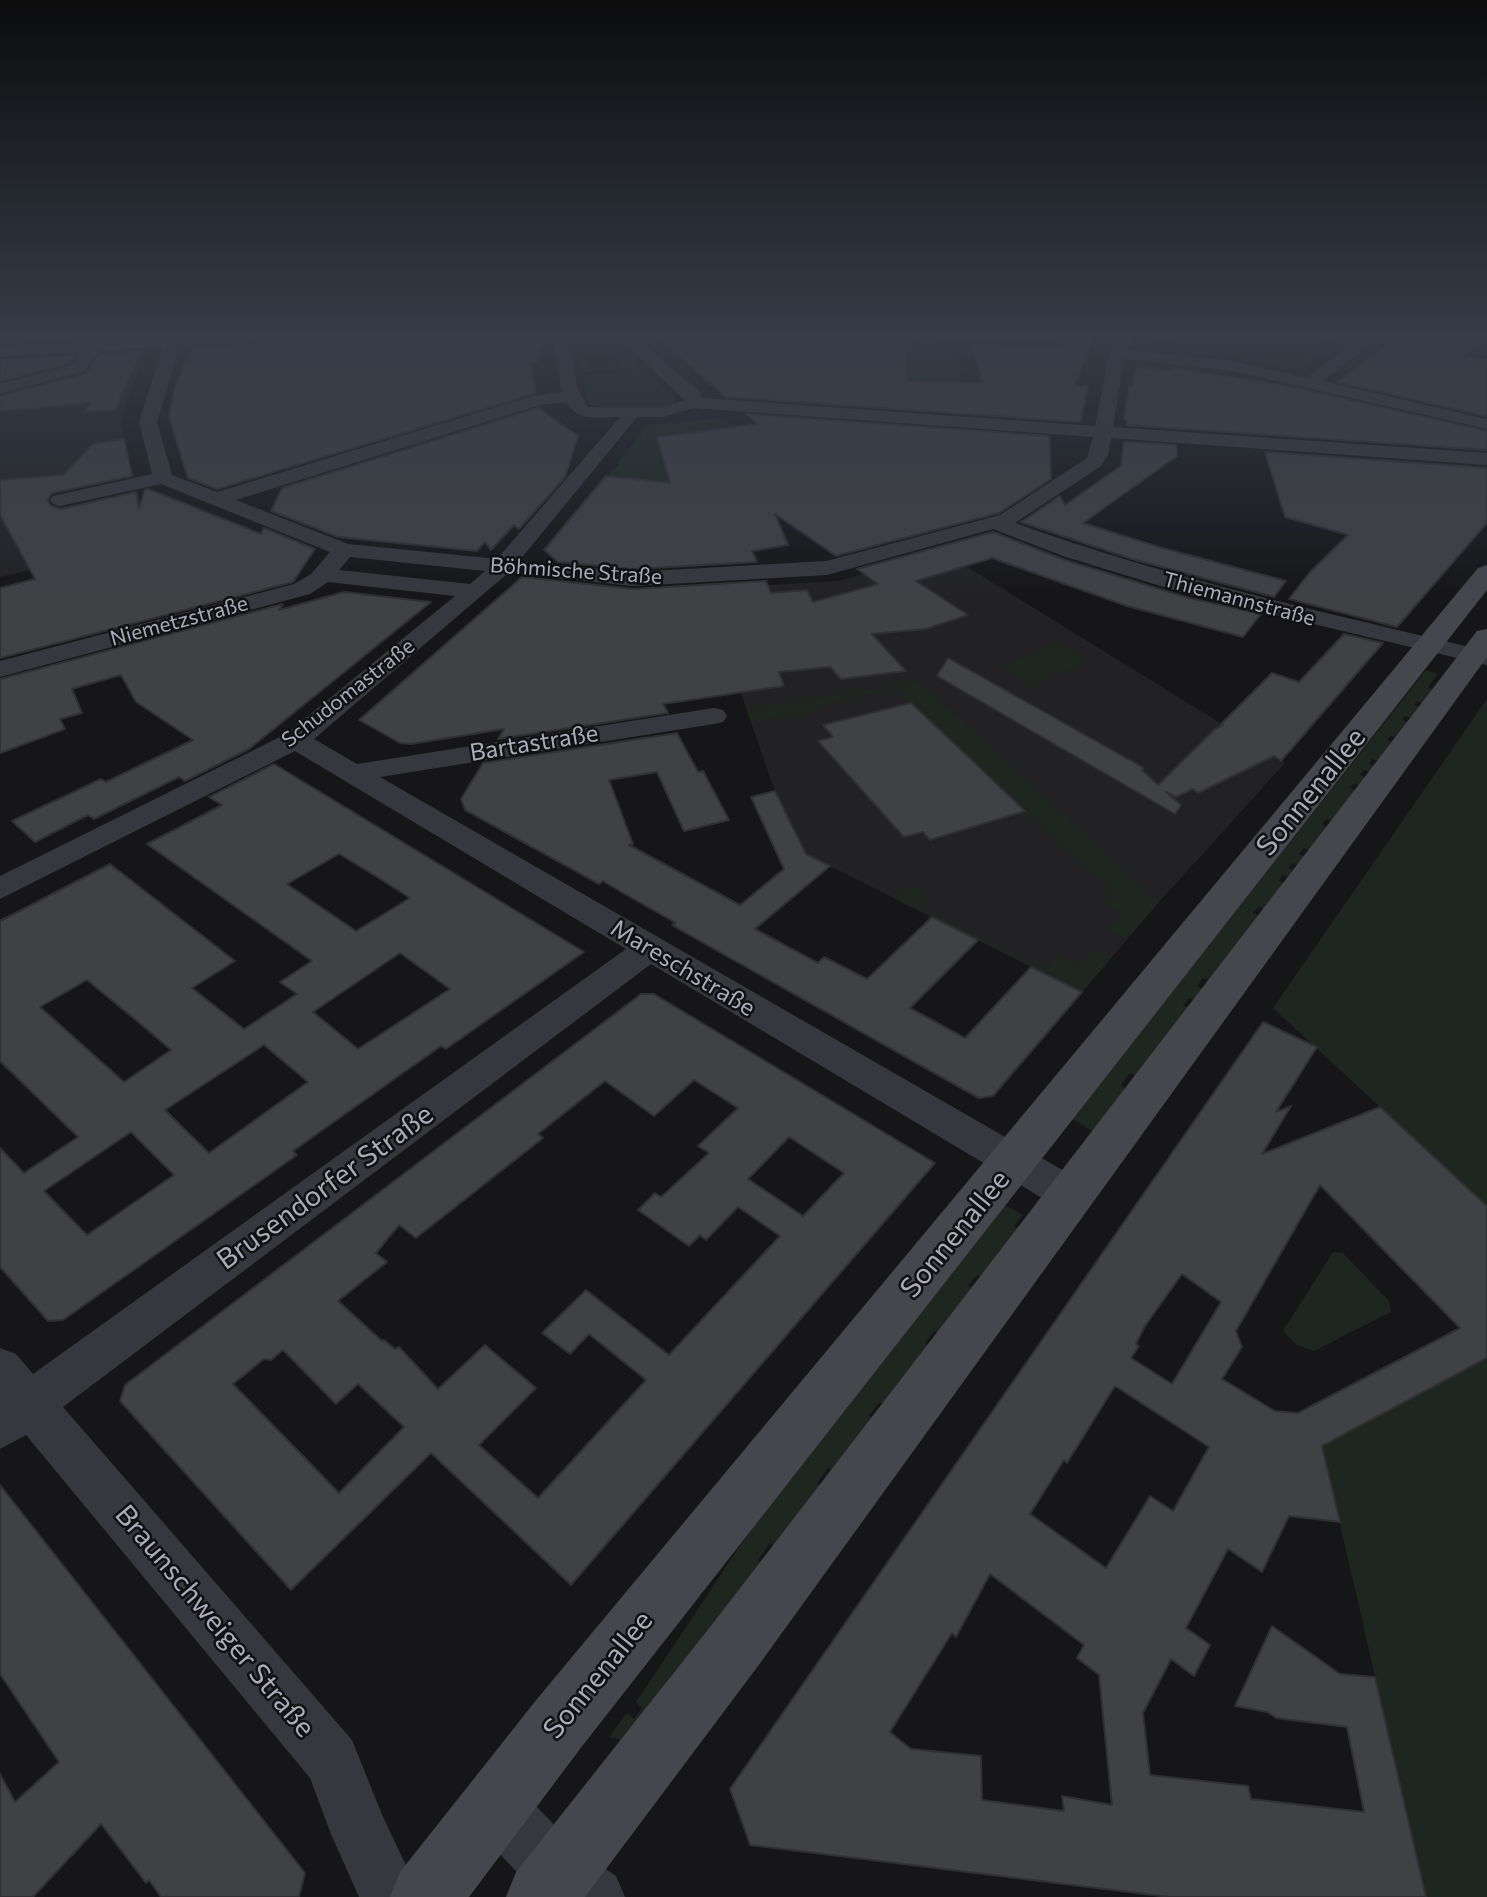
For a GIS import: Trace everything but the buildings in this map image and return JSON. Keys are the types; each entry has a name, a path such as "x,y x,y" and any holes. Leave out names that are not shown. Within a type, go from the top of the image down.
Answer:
{"main road":[{"name":"Sonnenallee","path":"425,1897 495,1806 1487,573"},
{"name":"Sonnenallee","path":"565,1889 744,1633 1483,650"}],"street":[{"path":"60,500 163,478 148,421"},
{"path":"216,499 474,421"},
{"name":"Schudomastraße","path":"0,889 296,740 502,566 629,421"},
{"path":"935,421 1487,459"},
{"name":"Böhmische Straße","path":"163,478 344,551 650,580 815,570 853,563 1017,515 1094,461 1099,455 1104,421"},
{"name":"Thiemannstraße","path":"996,523 1074,552 1198,590 1430,644 1483,650"},
{"name":"Niemetzstraße","path":"0,669 302,589 324,575 344,551"},
{"name":"Böhmische Straße","path":"324,575 475,591"},
{"name":"Bartastraße","path":"354,773 714,716"},
{"name":"Mareschstraße","path":"296,740 1071,1195"},
{"name":"Brusendorfer Straße","path":"15,1415 649,949"},
{"name":"Braunschweiger Straße","path":"0,1369 15,1415 332,1760 360,1834 390,1897"},
{"path":"495,1806 565,1889"}],"shaded area":[{"path":"0,421 122,421 124,439 93,444 64,475 35,487 83,558 0,577"},
{"path":"725,421 737,429 657,437 670,483 606,476 619,465 618,462 648,425"},
{"path":"943,552 1285,763 1082,992 806,854 775,791 740,691 740,587 838,581"},
{"path":"1059,643 1090,662 1029,686 998,666"},
{"path":"1426,670 1438,674 1428,687 1432,689 1422,703 1417,701 1414,705 1419,707 1411,718 1405,716 1403,720 1407,722 1396,737 1390,736 1387,740 1392,742 1378,761 1372,759 1369,763 1374,766 1369,772 1364,770 1360,775 1365,777 1359,785 1354,783 1350,788 1356,790 1332,821 1326,819 1322,825 1327,828 1310,850 1304,848 1299,854 1305,856 1298,865 1293,863 1288,868 1294,871 1289,877 1283,875 1279,881 1284,884 1265,909 1259,907 1253,913 1259,916 1210,981 1203,978 1197,986 1203,989 1195,1000 1189,998 1183,1005 1189,1008 1137,1076 1130,1073 1121,1085 1127,1089 1094,1132 1072,1119"},
{"path":"920,681 1159,902 1127,939 1106,930 1122,914 1099,902 1114,896 1105,887 1108,885 1103,879 1098,881 896,688 832,704 797,717 750,720 746,709"},
{"path":"1487,699 1487,1206 1273,1008"},
{"path":"910,883 929,893 918,905 1045,969 1058,956 1078,966 1095,949 1112,957 1082,992 895,899"},
{"path":"1005,1205 1023,1215 1014,1226 1021,1230 984,1279 977,1275 968,1285 975,1290 941,1335 934,1331 925,1343 931,1348 887,1407 880,1402 869,1415 876,1421 837,1474 828,1468 817,1483 824,1489 779,1550 770,1543 758,1560 766,1567 682,1675 676,1669 626,1741 609,1737 627,1713 634,1719 642,1708 636,1702 766,1507"},
{"path":"1333,1252 1343,1253 1389,1301 1391,1312 1314,1351 1297,1345 1283,1331"},
{"path":"1487,1359 1487,1897 1426,1897 1322,1446"}]}
